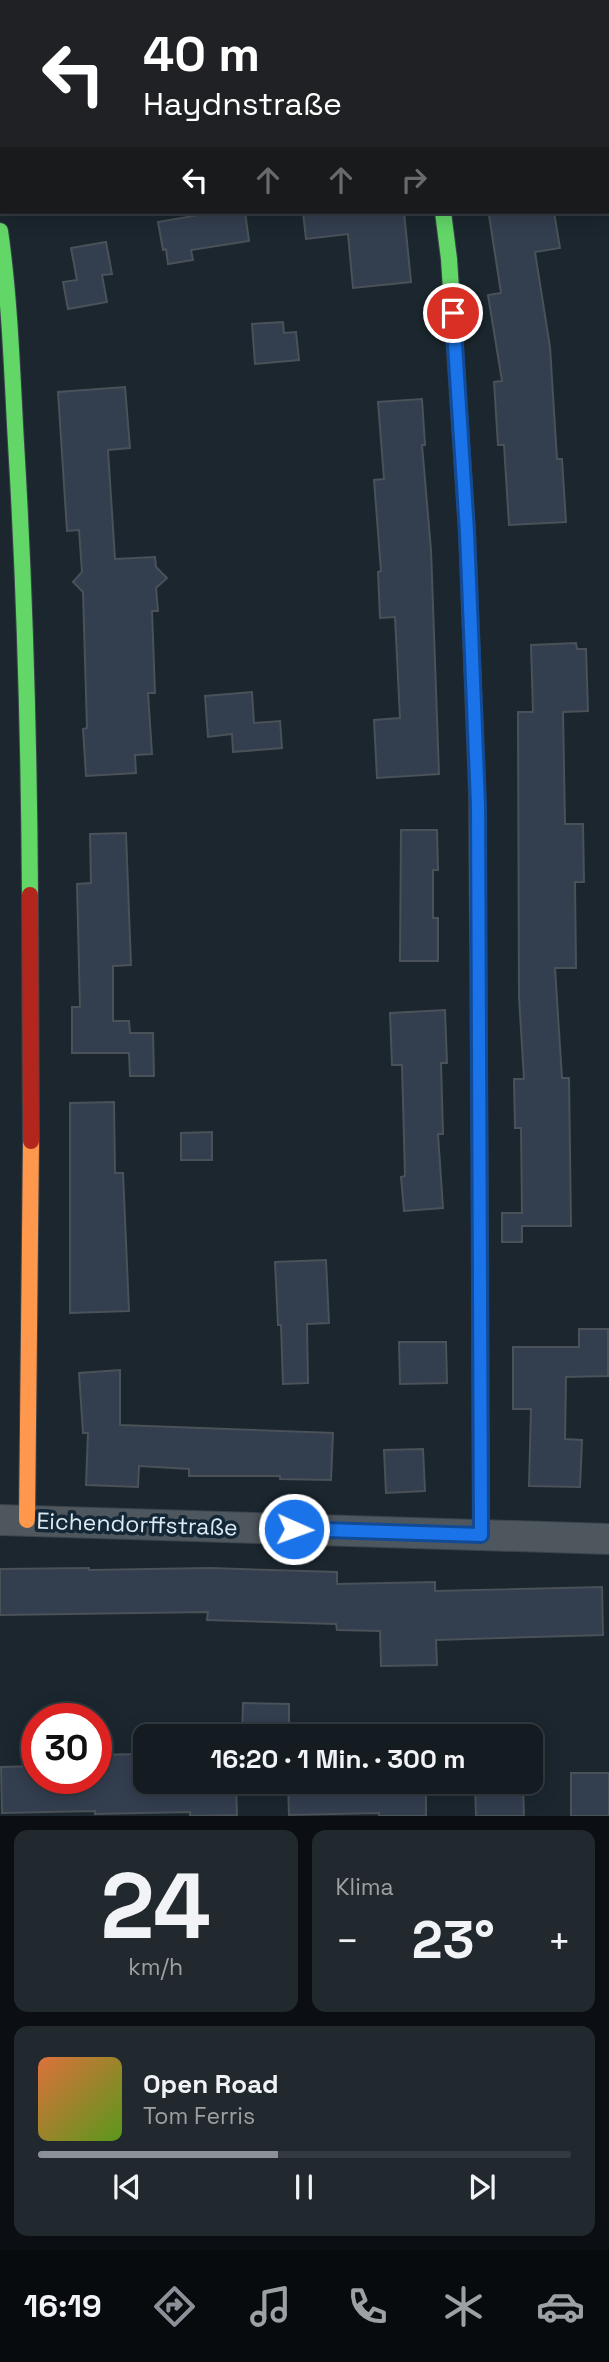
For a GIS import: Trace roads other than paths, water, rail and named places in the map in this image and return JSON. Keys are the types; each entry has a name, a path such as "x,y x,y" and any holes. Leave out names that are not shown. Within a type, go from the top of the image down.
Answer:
{"street":[{"path":"443,214 449,259 467,532 478,804 481,1535"},
{"path":"0,231 6,274 21,517 30,800 31,1147 13,1520"},
{"name":"Eichendorffstraße","path":"13,1520 609,1539"}]}
